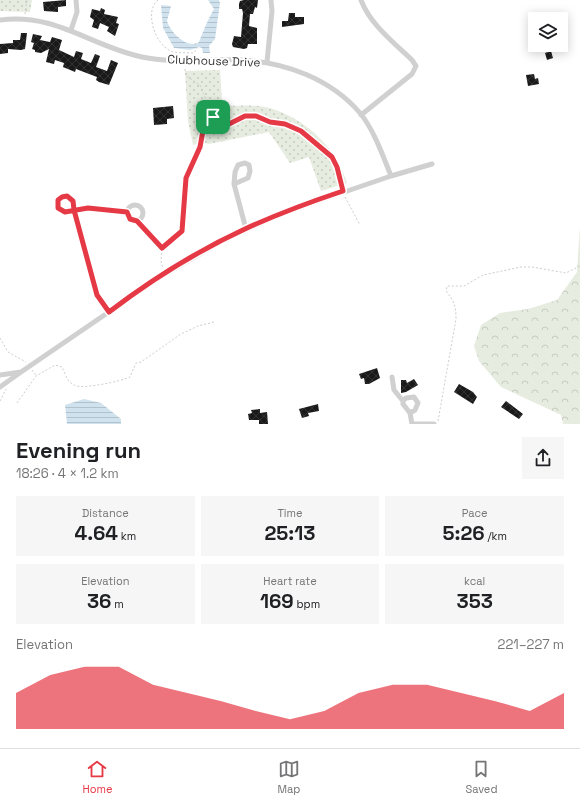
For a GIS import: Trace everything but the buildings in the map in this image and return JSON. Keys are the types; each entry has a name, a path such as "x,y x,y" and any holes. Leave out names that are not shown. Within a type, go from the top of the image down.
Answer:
{"street":[{"path":"71,30 77,12 76,0"},
{"path":"267,62 272,11 271,0"},
{"path":"361,0 368,14 376,24 412,60 416,66 412,74 361,115"},
{"name":"Clubhouse Drive","path":"0,20 25,19 63,26 99,42 142,57 185,61 241,60 267,62 311,77 340,95 361,115 378,144 391,176"},
{"path":"0,387 166,274 209,248 246,229 343,191 432,164"},
{"path":"234,184 246,229"},
{"path":"132,206 140,207 143,214 141,219 137,221 130,219 127,212 132,206"},
{"path":"109,312 97,295 74,210 94,208 127,212"},
{"path":"0,376 21,372"},
{"path":"392,378 394,390 398,398 403,401 404,407 410,413 412,424 434,424"},
{"path":"403,401 411,396 416,400 417,406 410,413"}],"path":[{"path":"25,19 27,0"},
{"path":"158,0 152,6 151,11 153,25 165,48 170,51 194,53 196,48 195,43"},
{"path":"185,52 185,58"},
{"path":"185,69 186,76 200,85 213,117 218,124 229,124 245,116 256,116 270,122 285,124 301,131 332,157 337,167 343,191 360,225"},
{"path":"162,248 182,231 186,178 200,147 204,125 213,117"},
{"path":"137,221 162,248 162,265 166,274"},
{"path":"437,424 456,319 454,300 446,291 447,286 464,286 483,275 521,267 532,266 566,273 580,266"},
{"path":"17,403 36,376 58,365 62,367 70,382 76,386 113,382 132,375 136,363 141,362 181,334 198,326 214,322"},
{"path":"0,338 8,352 25,360 36,376"},
{"path":"0,401 7,386"}],"green space":[{"path":"0,0 32,0 30,12 0,11"},
{"path":"220,70 222,101 226,106 268,107 286,114 309,128 328,147 336,158 347,183 321,191 309,157 290,163 269,132 209,144 202,142 193,145 188,121 185,71"},
{"path":"580,226 580,424 563,424 561,415 501,387 479,361 474,346 481,325 500,313 528,309 557,300 577,272"}],"water":[{"path":"208,0 219,0 220,3 215,39 209,46 210,53 203,53 202,48 199,47 190,50 174,48 163,28 161,5 171,6 167,21 176,35 185,42 195,44 199,42 214,9"},
{"path":"84,399 101,403 121,419 121,424 67,424 65,405"}],"route":[{"path":"213,117 204,125 203,138 200,147 185,181 184,227 178,236 162,248 137,221 134,221 128,217 127,212 94,208 88,208 74,210 65,212 58,208 58,200 64,196 67,196 73,201 74,210 97,295 109,312 160,278 226,239 286,212 343,191 335,161 301,131 292,126 270,122 256,116 245,116 225,125 218,124 213,117"}]}
